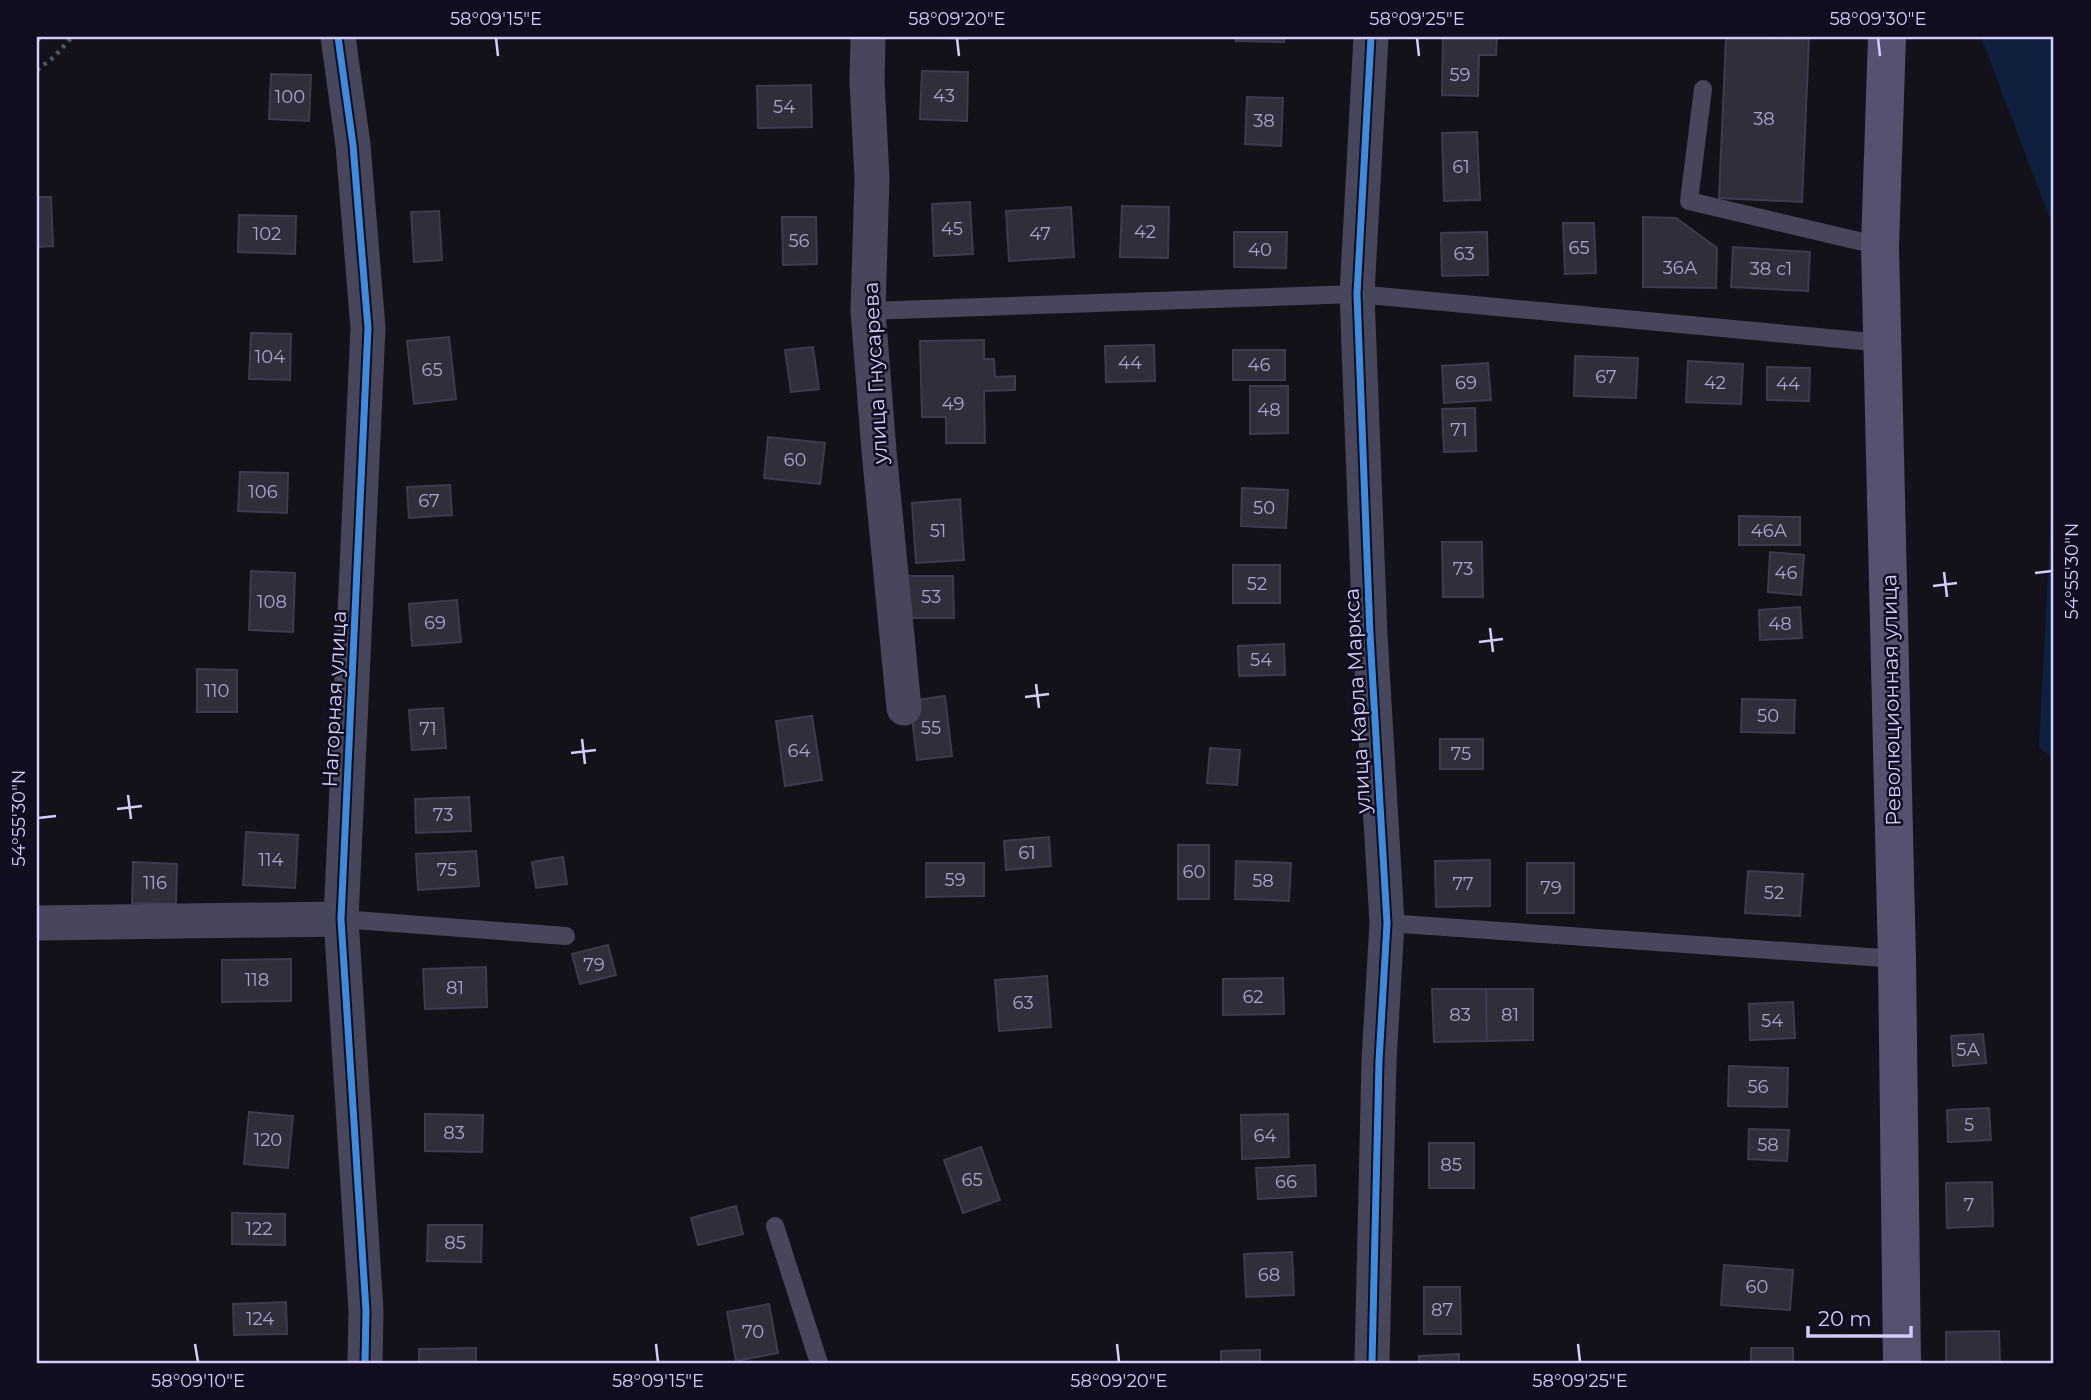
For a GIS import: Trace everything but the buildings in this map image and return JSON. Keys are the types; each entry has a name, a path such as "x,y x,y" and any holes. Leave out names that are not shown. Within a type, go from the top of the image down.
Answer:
{"main road":[{"name":"Революционная улица","path":"1887,37 1880,246 1897,960 1902,1363"}],"street":[{"name":"Нагорная улица","path":"338,37 353,145 368,328 341,919 365,1298 365,1363"},
{"name":"улица Гнусарева","path":"868,37 867,81 872,178 869,311 879,452 904,708"},
{"name":"улица Карла Маркса","path":"1371,37 1357,294 1370,635 1387,923 1379,1061 1372,1363"},
{"path":"37,923 341,919"}],"lane":[{"path":"1703,89 1689,201 1880,246"},
{"path":"869,311 1357,294 1882,343"},
{"path":"341,919 566,936"},
{"path":"1387,923 1897,960"},
{"path":"775,1226 819,1363"}],"path":[{"path":"37,41 40,37"},
{"path":"37,70 54,57 72,37"}],"water":[{"path":"1981,37 2054,37 2054,230"},
{"path":"2054,456 2054,760 2039,747"}],"cycle path":[{"path":"338,37 353,145 368,328 341,919 366,1311 365,1363"},
{"path":"1371,37 1357,294 1370,635 1387,923 1379,1061 1372,1363"}]}
